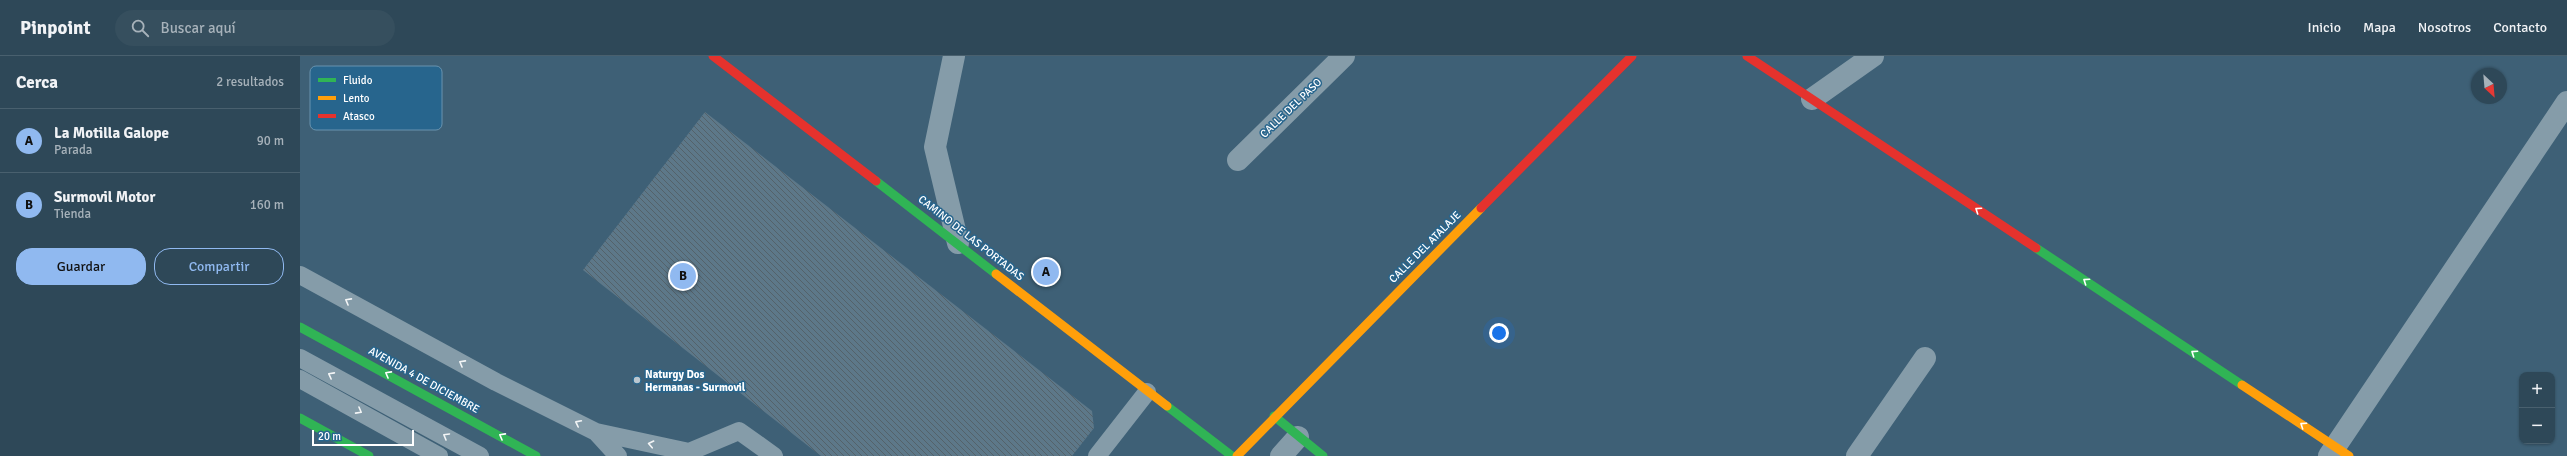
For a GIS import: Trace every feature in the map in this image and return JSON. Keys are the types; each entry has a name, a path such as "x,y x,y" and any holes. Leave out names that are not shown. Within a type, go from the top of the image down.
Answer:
{"street":[{"name":"CAMINO DE LAS PORTADAS","path":"713,56 958,243 1147,392 1232,456"},
{"path":"954,56 936,148 958,243"},
{"name":"CALLE DEL PASO","path":"1238,160 1344,56"},
{"name":"CALLE DEL ATALAJE","path":"1237,456 1274,416 1632,56"},
{"path":"1747,56 2338,453 2567,102"},
{"path":"1812,99 1873,56"},
{"name":"AVENIDA 4 DE DICIEMBRE","path":"300,327 536,456"},
{"path":"1857,456 1925,358"},
{"path":"1274,416 1323,456"},
{"path":"300,418 369,456"},
{"path":"1281,456 1298,437"}],"lane":[{"path":"300,275 496,382 596,432 687,454 739,431 774,456"},
{"path":"300,358 480,456"},
{"path":"300,379 439,456"},
{"path":"1097,456 1147,392"},
{"path":"596,432 618,456"}],"building":[{"path":"705,112 1092,411 1094,428 1072,456 821,456 583,270"}],"traffic: fast":[{"path":"876,181 996,274"},
{"path":"2036,248 2242,385"},
{"path":"300,327 536,456"},
{"path":"1167,406 1232,456"},
{"path":"1274,416 1323,456"},
{"path":"300,418 369,456"}],"traffic: slow":[{"path":"1237,456 1481,208"},
{"path":"996,274 1167,406"},
{"path":"2242,385 2349,456"}],"traffic: jam":[{"path":"713,56 876,181"},
{"path":"1481,208 1632,56"},
{"path":"1747,56 2036,248"}],"place":[{"name":"La Motilla Galope","path":"1046,272"},
{"name":"Surmovil Motor","path":"683,276"},
{"name":"Naturgy Dos Hermanas - Surmovil","path":"637,380"}]}
